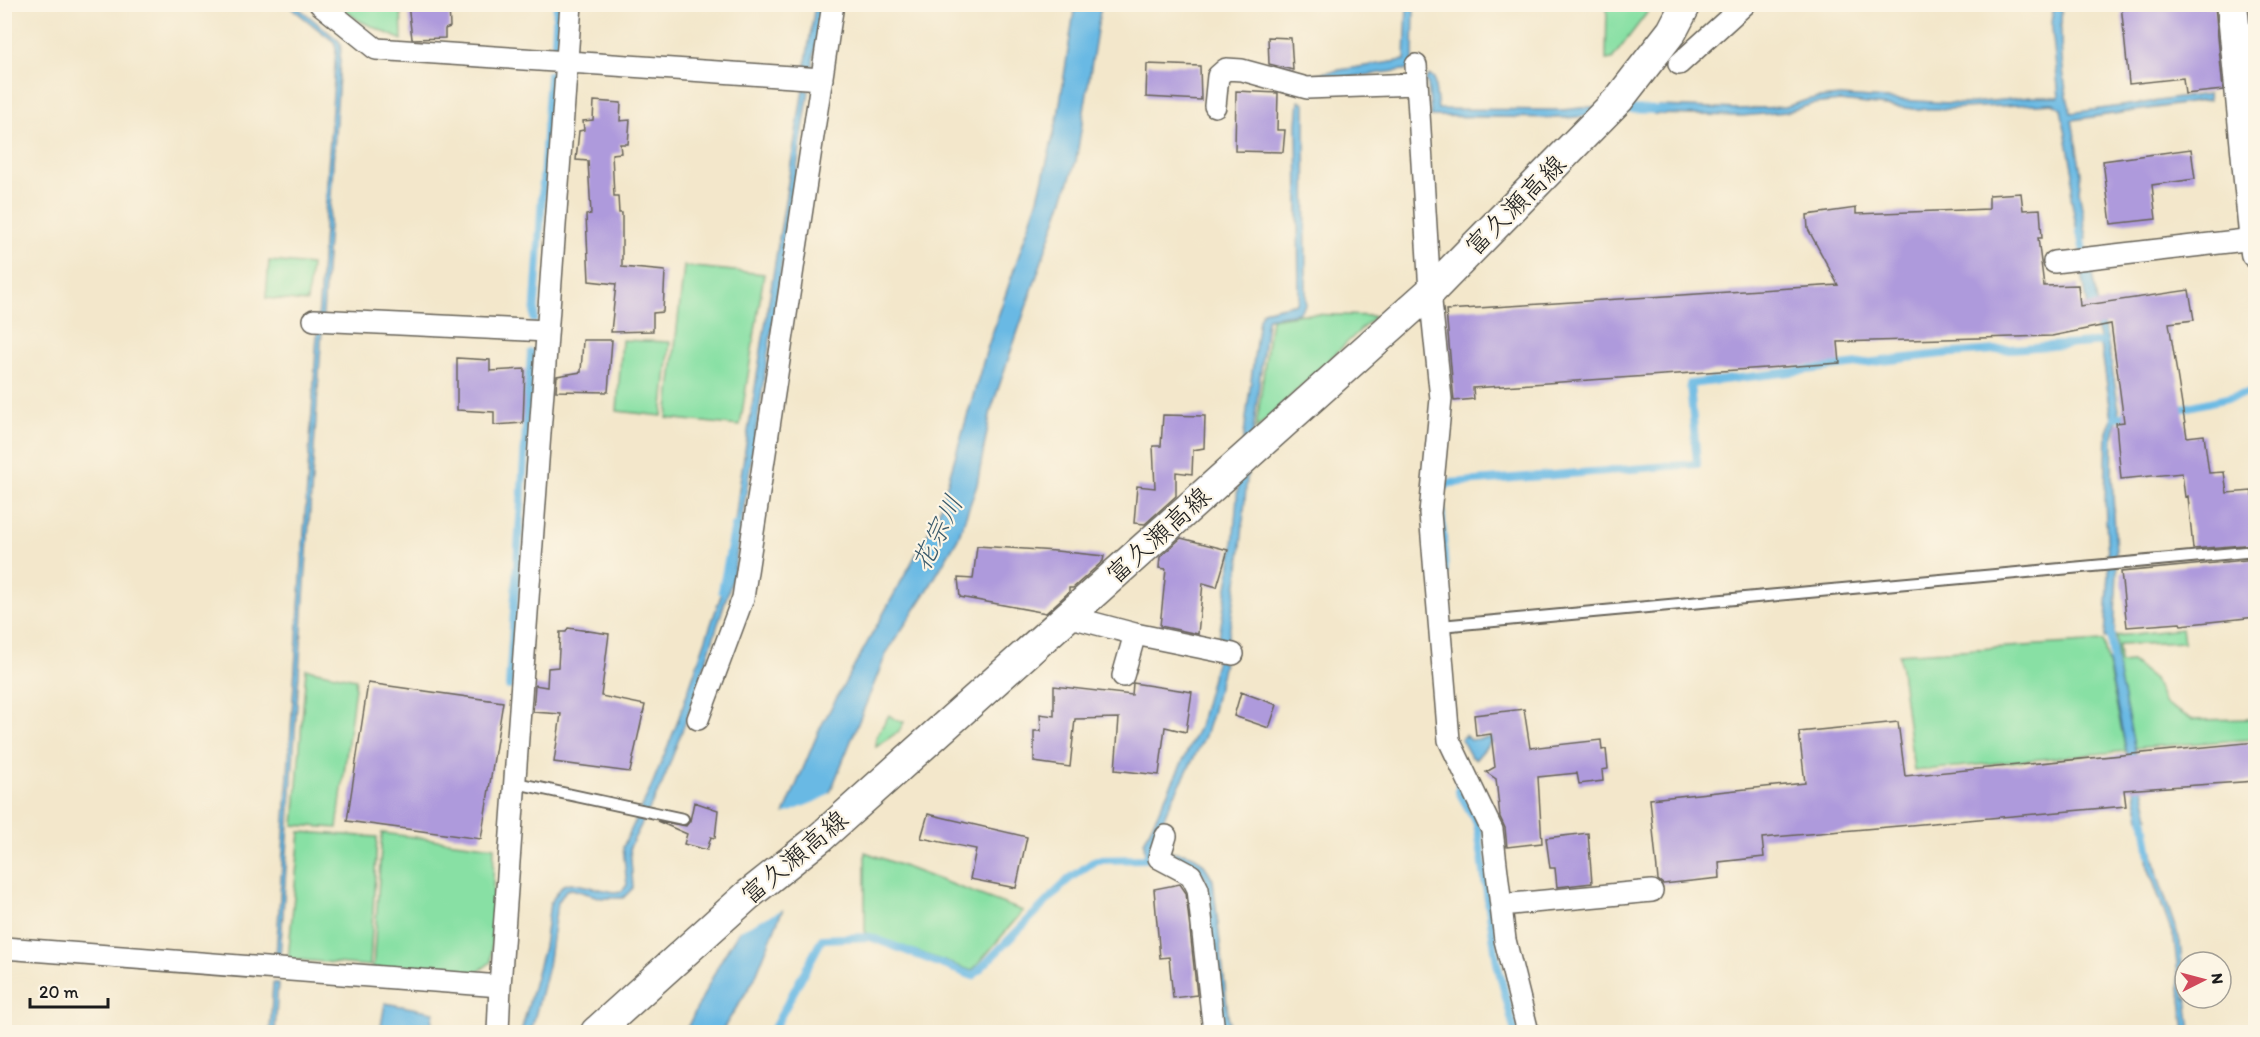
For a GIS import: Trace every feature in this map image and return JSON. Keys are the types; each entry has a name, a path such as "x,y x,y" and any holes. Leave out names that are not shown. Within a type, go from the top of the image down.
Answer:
{"main road":[{"name":"富久瀬高線","path":"596,1032 748,895 821,837 1430,292 1620,99 1672,31 1686,4"},
{"path":"2232,4 2255,246"}],"street":[{"path":"320,4 376,49 822,79"},
{"path":"498,1032 571,4"},
{"path":"698,719 743,598 833,4"},
{"path":"1679,64 1745,4"},
{"path":"1215,105 1218,76 1226,69 1242,70 1307,88 1416,74 1430,292 1441,399 1430,513 1449,740 1492,830 1505,940 1528,1032"},
{"path":"2054,262 2255,246"},
{"path":"314,320 547,331"},
{"path":"1067,616 1135,634 1233,654"},
{"path":"1123,676 1135,634"},
{"path":"1166,836 1159,858 1191,875 1198,889 1214,1032"},
{"path":"1501,905 1652,891"},
{"path":"4,948 500,986"}],"lane":[{"path":"1440,626 2256,551"},
{"path":"516,783 683,819"}],"green space":[{"path":"337,5 401,5 402,40 360,21"},
{"path":"1607,5 1653,5 1612,59 1606,60"},
{"path":"269,261 311,265 307,302 266,298"},
{"path":"684,266 764,274 740,426 667,418"},
{"path":"1303,314 1375,316 1256,429 1271,319"},
{"path":"622,340 670,342 662,416 617,411"},
{"path":"2182,629 2184,642 2119,645 2120,663 2132,662 2154,680 2164,703 2193,720 2255,719 2255,739 2134,748 2118,671 2116,636"},
{"path":"2103,641 2126,751 1914,771 1899,654"},
{"path":"306,669 356,679 337,828 294,825"},
{"path":"889,715 904,722 899,731 876,747 876,737"},
{"path":"300,832 377,837 370,966 288,959"},
{"path":"382,833 494,847 491,962 475,974 373,968"},
{"path":"865,852 1023,911 972,971 865,933"}],"water":[{"path":"294,4 341,45 280,957 276,956 336,48 334,42 288,5"},
{"path":"815,5 822,5 812,67 805,67"},
{"name":"花宗川","path":"1075,5 1101,5 1076,161 991,410 977,485 958,538 887,652 754,980 721,1032 685,1032 720,962 742,926 765,860 820,728 938,515 987,349 1038,199 1058,116"},
{"path":"1407,5 1414,5 1413,61 1410,69 1309,83 1300,76 1405,60"},
{"path":"2053,5 2062,5 2062,59 2071,113 2208,94 2209,100 2072,120 2081,173 2079,190 2087,239 2079,242 2071,197 2073,173 2061,108 2053,103 1914,109 1840,101 1813,104 1786,112 1742,116 1654,114 1658,106 1739,109 1785,107 1810,99 1840,96 1963,104 2031,97 2059,97 2052,28"},
{"path":"1429,75 1434,79 1438,109 1562,110 1608,105 1610,114 1566,118 1431,116 1428,84 1425,81"},
{"path":"803,89 809,91 733,577 692,704 662,784 630,847 633,888 623,898 602,898 572,889 566,890 557,904 548,966 531,1032 521,1032 544,947 550,903 563,885 571,883 614,892 622,891 627,885 623,847 676,726 729,572 740,482"},
{"path":"1299,101 1305,103 1306,304 1298,313 1268,318 1267,321 1246,488 1239,570 1227,645 1218,643 1232,557 1239,473 1259,319 1263,311 1297,303 1299,297 1297,124"},
{"path":"2092,272 2098,308 2107,338 2119,409 2113,437 2112,475 2117,572 2114,637 2105,638 2109,573 2105,502 2107,432 2112,419 2100,338 2089,313 2082,273"},
{"path":"1217,659 1224,663 1205,736 1168,808 1152,846 1193,856 1200,860 1213,880 1230,1032 1222,1032 1205,878 1197,866 1184,861 1145,856 1144,842 1199,727"},
{"path":"2116,660 2149,817 2140,818 2108,661"},
{"path":"1465,735 1470,740 1495,737 1476,759 1471,757 1461,739"},
{"path":"2146,848 2152,848 2159,880 2181,950 2175,950 2174,939 2148,867"},
{"path":"273,983 278,983 275,1032 270,1032"},
{"path":"385,1003 434,1012 430,1032 380,1032"},
{"path":"2182,1010 2188,1010 2191,1032 2185,1032"}],"pier":[{"path":"836,788 788,907 734,933 780,816 822,799"}],"building":[{"path":"408,4 449,4 450,27 445,29 445,38 412,39"},
{"path":"2121,4 2215,6 2223,90 2185,94 2183,78 2129,84"},
{"path":"1268,37 1291,38 1293,70 1269,64"},
{"path":"1147,64 1200,66 1201,100 1146,97"},
{"path":"1236,91 1278,93 1277,130 1285,130 1283,152 1235,151"},
{"path":"594,101 621,103 620,121 630,120 628,144 620,144 621,153 612,154 614,196 618,196 619,213 622,213 622,267 665,271 663,312 653,313 653,331 611,332 616,284 589,281 586,215 591,214 588,161 576,160 579,131 584,130 583,121 593,120"},
{"path":"2191,149 2195,179 2152,185 2156,219 2111,224 2103,161"},
{"path":"2021,193 2023,210 2040,209 2042,238 2038,238 2044,286 2078,285 2080,306 2189,290 2194,320 2169,323 2187,437 2204,435 2209,473 2224,472 2227,493 2252,491 2252,496 2256,496 2256,544 2193,549 2188,496 2185,497 2182,473 2121,479 2116,423 2124,422 2111,324 2052,336 1838,342 1840,363 1473,388 1474,399 1454,401 1446,310 1838,285 1808,229 1807,215 1856,208 1856,214 1989,209 1989,195"},
{"path":"583,340 612,340 608,392 556,391 557,376 581,372"},
{"path":"457,358 490,360 490,371 525,369 523,423 494,425 494,412 457,410"},
{"path":"1163,415 1205,416 1204,448 1193,450 1192,474 1176,472 1176,496 1145,524 1134,523 1137,486 1155,488 1153,446 1161,446"},
{"path":"1181,538 1228,550 1217,587 1203,583 1198,634 1160,626 1166,569 1159,568 1160,557"},
{"path":"977,546 1104,556 1103,561 1073,588 1069,588 1069,592 1046,613 960,597 958,578 973,579"},
{"path":"2256,559 2256,617 2181,625 2180,623 2127,627 2121,572"},
{"path":"568,628 609,634 601,696 645,705 630,772 554,762 561,714 533,712 535,685 547,687 548,668 558,667 560,632 566,632"},
{"path":"368,683 503,702 481,839 347,821"},
{"path":"1133,683 1192,692 1186,732 1165,727 1159,775 1115,770 1119,718 1075,719 1070,767 1034,762 1034,731 1041,731 1040,714 1054,716 1054,686 1132,695"},
{"path":"1241,692 1277,705 1269,728 1234,716"},
{"path":"1524,709 1530,748 1601,740 1602,750 1606,749 1608,769 1602,770 1603,781 1579,784 1577,773 1538,777 1542,843 1507,847 1505,828 1500,817 1496,779 1486,772 1495,767 1491,734 1476,736 1474,715"},
{"path":"1898,722 1905,776 2256,742 2256,781 2124,790 2126,806 1762,838 1764,857 1719,862 1720,878 1663,884 1658,880 1650,799 1805,783 1799,732"},
{"path":"694,802 718,810 715,838 711,837 707,850 684,844 687,834 657,821 686,826 690,821"},
{"path":"928,814 1027,837 1016,888 970,879 976,849 921,838"},
{"path":"1588,833 1592,883 1557,887 1555,868 1550,868 1546,838"},
{"path":"1180,884 1186,893 1197,995 1173,998 1169,957 1160,958 1154,889"}],"waterway":[{"path":"555,45 557,4"},
{"path":"534,319 550,75"},
{"path":"1620,109 1665,110"},
{"path":"2080,231 2089,281"},
{"path":"1445,572 1440,489 1450,483 1697,464 1690,384 1941,354 2104,342"},
{"path":"509,686 531,353"},
{"path":"2175,410 2249,393"},
{"path":"2115,417 2133,416"},
{"path":"722,591 735,526"},
{"path":"2110,629 2114,671"},
{"path":"1459,779 1459,792 1477,823 1497,963 1515,1032"},
{"path":"2143,809 2150,856"},
{"path":"772,1032 822,939 870,937 973,976 1069,879 1096,860 1146,859 1149,852"}]}
